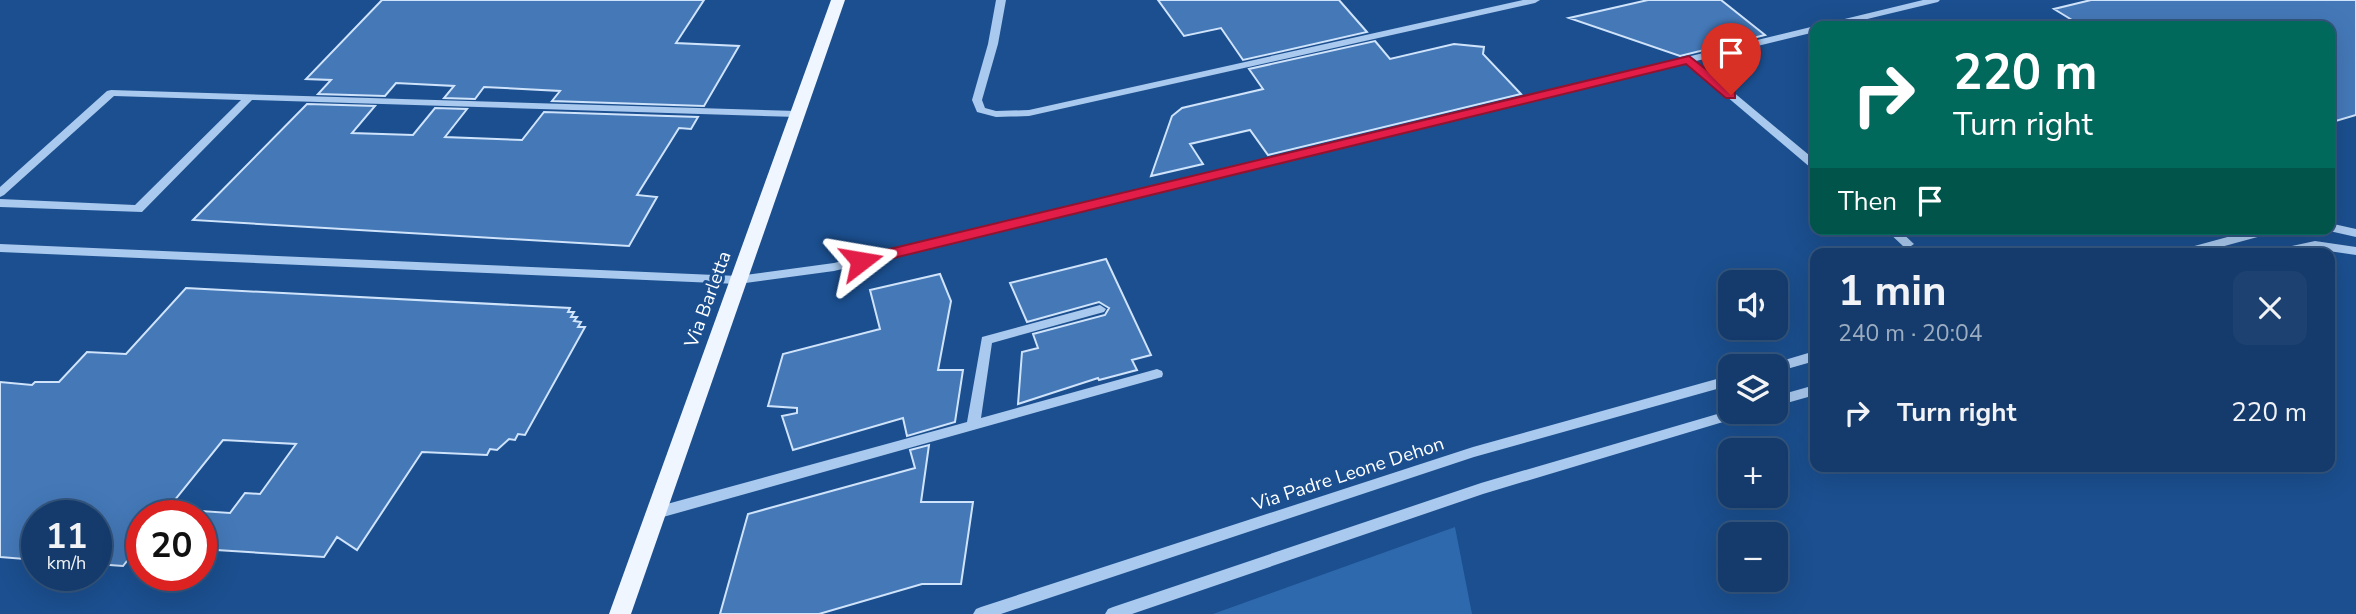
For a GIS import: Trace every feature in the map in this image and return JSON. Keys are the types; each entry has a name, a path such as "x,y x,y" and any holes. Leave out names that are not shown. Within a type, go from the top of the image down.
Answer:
{"main road":[{"name":"Via Barletta","path":"620,614 838,0"}],"street":[{"path":"1001,0 993,44 976,100 981,110 996,114 1028,113 1535,0"},
{"path":"1848,21 1935,0"},
{"path":"0,248 738,280 834,267 1810,30"},
{"path":"1689,60 1810,162"},
{"path":"0,193 111,93 797,114"},
{"path":"0,203 138,209 250,97"},
{"path":"2335,229 2356,233"},
{"path":"1898,235 1909,244"},
{"path":"2202,248 2250,235"},
{"path":"2301,248 2315,245 2356,251"},
{"path":"973,425 986,340 1100,309"},
{"path":"1788,364 1810,357"},
{"path":"656,513 1157,374"},
{"name":"Via Padre Leone Dehon","path":"981,614 1473,452 1718,384"},
{"path":"1788,398 1810,391"},
{"path":"1113,614 1481,489 1718,418"}],"shaded area":[{"path":"1455,527 1472,614 1213,614"}],"building":[{"path":"382,0 704,0 676,43 739,46 704,106 552,101 560,91 484,87 475,99 444,98 454,86 396,83 385,96 318,94 331,80 306,79"},
{"path":"1158,0 1339,0 1367,32 1243,60 1221,28 1184,36"},
{"path":"1648,0 1721,0 1765,35 1680,56 1569,18"},
{"path":"2091,0 2356,0 2356,115 2335,121 2335,21 2074,21 2054,9"},
{"path":"1375,41 1390,59 1454,44 1484,47 1483,54 1521,94 1268,155 1250,130 1190,144 1203,164 1151,176 1172,116 1182,108 1263,89 1249,69"},
{"path":"307,104 375,106 352,133 413,135 435,108 467,109 445,137 522,140 544,112 698,117 691,129 679,128 637,195 657,197 629,246 193,220"},
{"path":"1106,259 1151,355 1132,360 1137,370 1099,380 1098,378 1018,404 1022,352 1038,348 1033,334 1105,315 1109,308 1099,302 1027,322 1010,283"},
{"path":"940,274 951,301 938,370 963,370 955,422 907,436 903,418 793,450 782,416 797,413 797,408 768,406 783,354 880,329 870,290"},
{"path":"186,288 570,308 568,312 574,312 571,317 577,317 574,321 581,322 578,327 585,327 525,435 518,434 515,440 509,439 497,450 490,449 487,455 422,452 357,550 337,537 324,557 217,550 217,512 230,513 245,493 260,494 296,444 223,440 175,500 126,500 126,562 123,566 112,565 112,500 21,500 21,559 0,557 0,382 32,385 35,382 59,382 87,352 126,354"},
{"path":"929,445 921,502 973,502 961,584 922,584 819,614 720,614 748,514 915,468 910,450"}],"route":[{"path":"861,261 1689,60 1731,95"}]}
